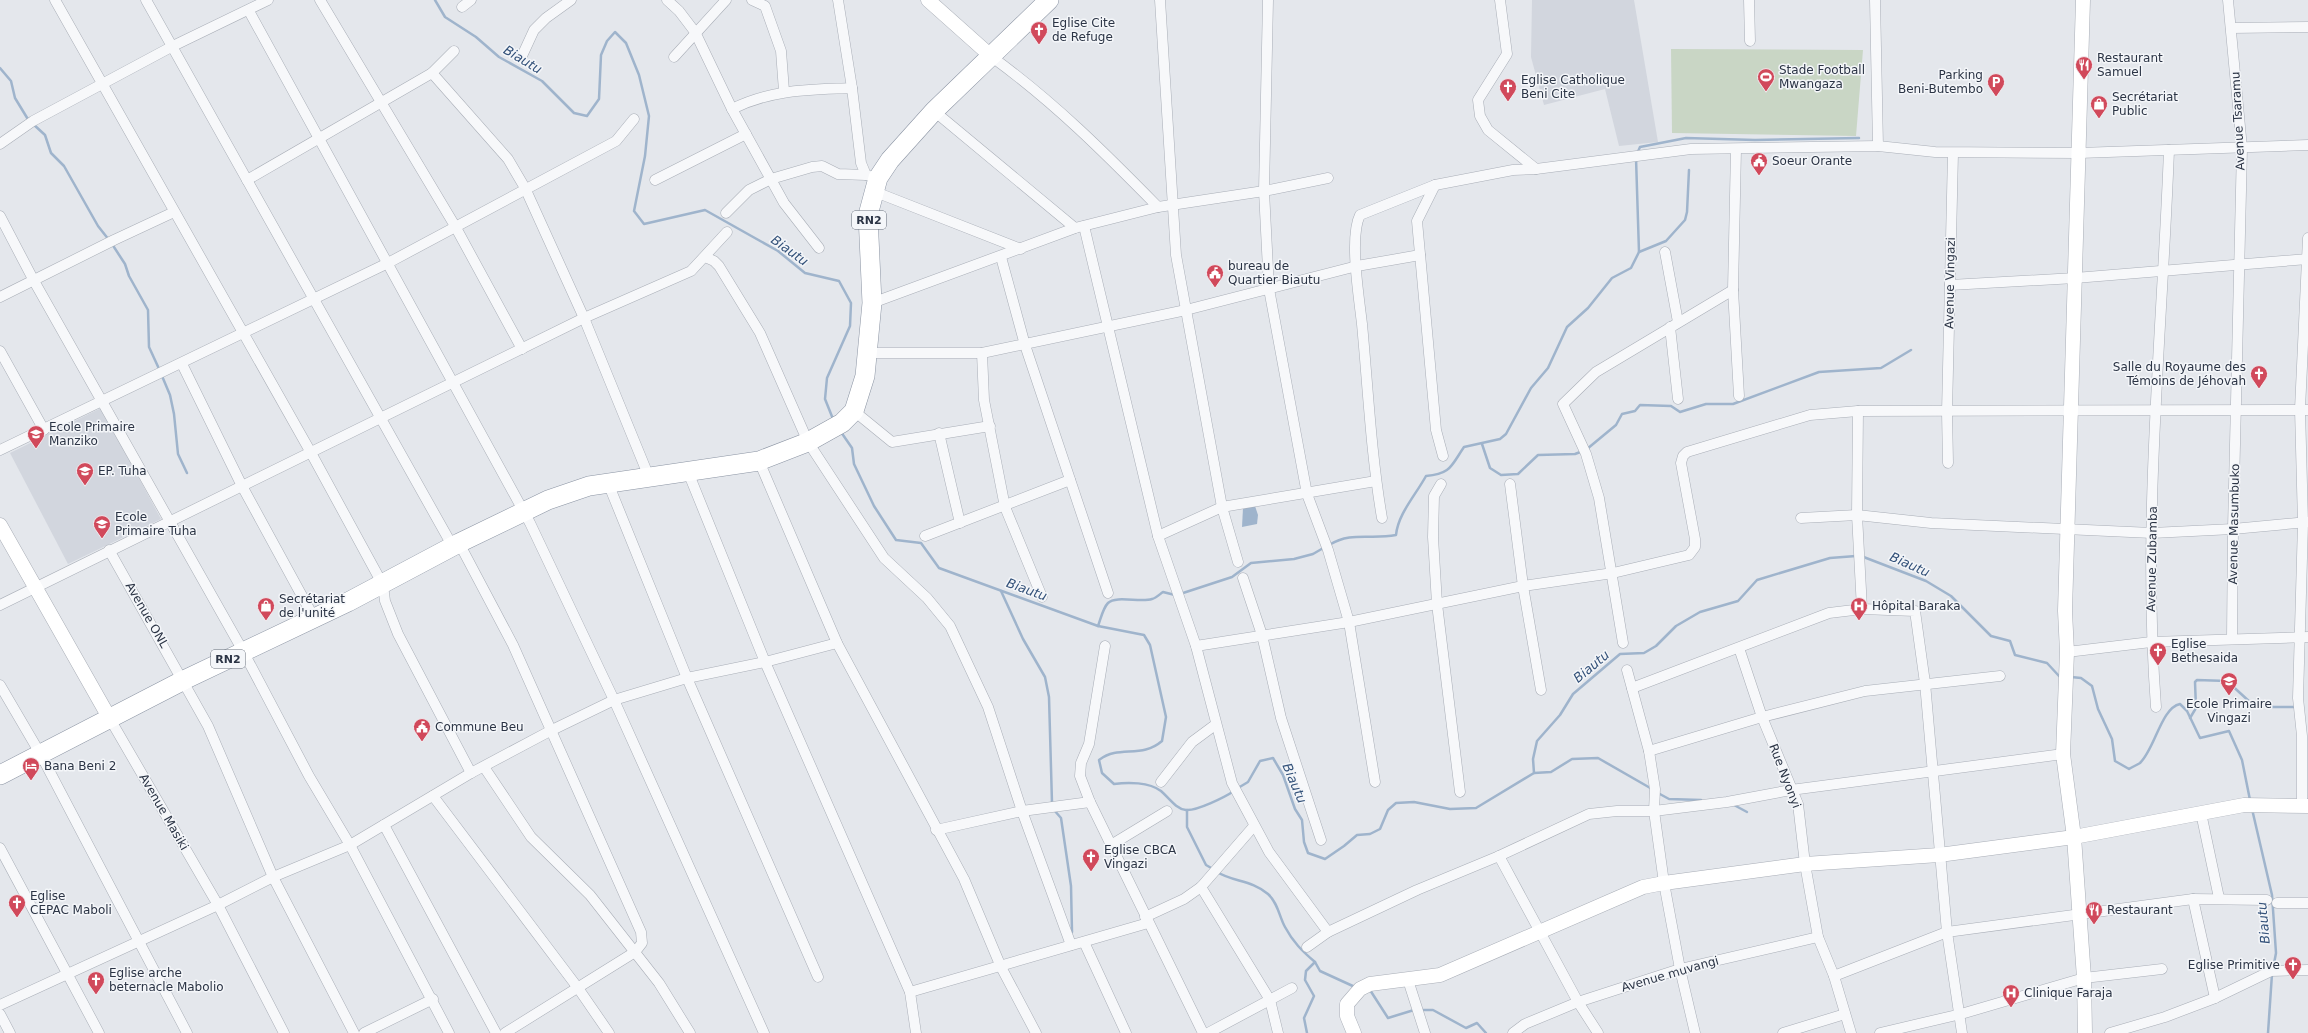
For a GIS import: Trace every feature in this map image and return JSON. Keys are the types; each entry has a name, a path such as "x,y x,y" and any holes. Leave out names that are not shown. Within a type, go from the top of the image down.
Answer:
{"highway":[{"name":"RN2","path":"0,775 184,680 383,585 456,545 524,511 575,491 608,483 759,461 808,442 842,422 865,376 868,353 872,303 868,215 873,181 934,111 992,57 1049,0"}],"street":[{"path":"55,0 310,451 383,585 385,601 398,634 471,773"},
{"path":"146,0 380,416 513,645 550,731 641,932 642,943 635,952 578,988 523,1028 505,1033"},
{"path":"0,144 31,123 173,46 249,11 268,0"},
{"path":"320,0 455,226 522,349"},
{"path":"462,7 471,0"},
{"path":"667,0 679,11 695,32 732,109 770,179 784,203 819,248"},
{"path":"674,57 695,32 726,0"},
{"path":"752,0 764,6 781,51 784,92"},
{"path":"838,0 852,88 861,163 873,181"},
{"path":"928,0 992,57 1032,86 1086,134 1158,207"},
{"path":"1160,0 1176,255 1222,507 1238,562"},
{"path":"1268,0 1264,191 1269,289 1307,494 1327,547 1349,622 1375,782"},
{"path":"1500,0 1507,54 1478,100 1480,116 1488,130 1536,169"},
{"path":"1749,0 1750,41"},
{"path":"1875,0 1878,146"},
{"path":"2083,0 2065,611 2067,652 2063,754 2074,837 2084,978 2085,1033"},
{"name":"Avenue Tsaramu","path":"2228,0 2232,28 2242,148 2238,266 2236,409"},
{"path":"522,56 534,30 546,18 569,1"},
{"path":"249,11 524,511 614,700 764,1033"},
{"path":"2232,28 2308,27"},
{"path":"247,180 382,104 432,73 454,51"},
{"path":"432,73 508,159 525,188 584,318 649,477"},
{"path":"732,109 752,99 784,92 852,88"},
{"path":"934,111 1079,227 1107,328 1158,536 1196,646 1215,725 1232,783 1237,795 1269,852 1328,932"},
{"path":"0,450 104,402 242,333 388,263 525,188 616,141 634,119"},
{"path":"655,180 746,134"},
{"path":"1382,518 1376,481 1357,266 1355,225 1360,215 1435,185 1509,170 1536,169 1667,152 1736,148 1878,146 1954,153 2078,153 2308,145"},
{"path":"1736,148 1733,290 1739,396"},
{"name":"Avenue Zubamba","path":"2156,707 2151,642 2152,533 2156,411 2169,150"},
{"name":"Avenue Vingazi","path":"1948,464 1947,412 1954,153"},
{"path":"726,213 749,190 770,179 812,167 822,166 838,174 873,181 1021,249"},
{"path":"872,303 1001,257 1079,227 1173,204 1264,191 1328,178"},
{"path":"1435,185 1417,221 1436,430 1443,456"},
{"path":"0,297 109,242 174,212"},
{"path":"0,216 34,281 104,402 243,651 309,776 350,845 433,999 449,1033"},
{"path":"0,605 109,550 171,522 380,416 584,318 691,271 727,232"},
{"path":"1354,1033 1347,1016 1347,1004 1360,989 1370,984 1440,975 1643,887 1664,882 1805,864 1940,855 2074,837 2249,805 2305,806 2302,736 2298,698 2305,637 2306,523 2304,410 2308,238"},
{"path":"1665,252 1674,325 1678,398"},
{"path":"868,353 982,353 1107,328 1186,310 1357,266 1420,255"},
{"path":"705,257 714,261 719,266 760,333 808,442 884,558 927,598 950,626 988,706 1022,811 1071,945"},
{"path":"1001,257 1025,345 1108,593"},
{"path":"1950,285 2075,278 2164,270 2238,266 2308,259"},
{"path":"1623,643 1613,573 1599,498 1584,450 1563,404 1565,400 1596,372 1733,290"},
{"path":"0,351 44,430"},
{"path":"982,353 984,400 1005,507 1042,597"},
{"path":"182,364 242,486 314,618"},
{"path":"1196,646 1349,622 1523,586 1613,573 1689,555 1692,552 1695,539 1681,464 1683,456 1688,452 1810,415 1858,412 2071,410 2156,411 2236,409 2304,410"},
{"name":"Avenue Masumbuko","path":"2232,638 2236,409"},
{"path":"1858,412 1857,515 1858,557 1862,609"},
{"path":"842,422 892,442 939,433 990,426"},
{"path":"939,433 960,523"},
{"path":"759,461 836,643 936,830 964,879 1001,967 1036,1033"},
{"path":"688,472 765,662 910,992 916,1033"},
{"path":"925,536 1005,507 1070,480"},
{"path":"1158,536 1222,507 1307,494 1376,481"},
{"path":"608,483 687,678 818,977"},
{"path":"1441,484 1434,496 1433,537 1437,604 1460,792"},
{"path":"1510,484 1523,586 1541,690"},
{"path":"1801,518 1857,515 1931,523 2152,533 2233,529 2306,523"},
{"path":"0,525 36,586 110,719"},
{"name":"Avenue ONL","path":"109,550 184,680 208,726 273,877 354,1033"},
{"path":"1243,578 1262,635 1281,718 1321,840"},
{"path":"1632,688 1829,613 1862,609 1915,611 1925,683 1947,932 1961,1014 1962,1033"},
{"path":"2067,652 2151,642 2232,638 2305,637"},
{"path":"0,1005 66,973 218,905 273,877 350,845 471,773 550,731 614,700 687,678 765,662 836,643"},
{"path":"1105,646 1089,744 1081,763 1080,776 1090,802 1146,920 1203,1033"},
{"name":"Rue Nyonyi","path":"1739,648 1762,717 1798,804 1805,864 1818,937 1834,976 1851,1033"},
{"path":"1627,670 1649,751 1655,791 1654,811 1664,882 1680,968 1695,1033"},
{"path":"1649,751 1762,717 1865,690 2000,676"},
{"path":"0,685 41,755 137,941 187,1033"},
{"name":"Avenue Masiki","path":"110,719 218,905 284,1033"},
{"path":"1161,782 1192,742 1215,725"},
{"path":"1307,948 1328,932 1417,890 1499,856 1589,814 1617,811 1654,811 1727,802 1791,790 2063,754"},
{"path":"484,767 532,837 590,895 635,952 659,983 690,1033"},
{"path":"433,796 578,988 610,1033"},
{"path":"936,830 1022,811 1090,802"},
{"path":"1111,845 1167,811"},
{"path":"2201,813 2219,898"},
{"path":"384,824 496,1033"},
{"path":"910,992 1084,942 1146,920 1201,887 1254,826"},
{"path":"0,848 99,1033"},
{"path":"1499,856 1541,930 1578,1002 1598,1033"},
{"path":"1201,887 1270,1000 1278,1033"},
{"path":"1834,976 1947,932 2080,916 2193,899 2219,898 2267,900"},
{"path":"2193,899 2214,998"},
{"path":"2277,903 2308,903"},
{"name":"Avenue muvangi","path":"1513,1033 1525,1024 1578,1002 1680,968 1818,937"},
{"path":"1084,942 1126,1033"},
{"path":"1880,1033 1961,1014 2084,978 2162,969"},
{"path":"2110,1033 2165,1016 2214,998 2275,970 2308,970"},
{"path":"1408,980 1426,1033"},
{"path":"1208,1033 1292,988"},
{"path":"364,1033 433,999"},
{"path":"0,1014 10,1033"},
{"path":"1783,1033 1845,1014"}],"shaded area":[{"path":"1532,0 1634,0 1658,142 1619,146 1605,89 1544,105 1531,57"},
{"name":"EP. Tuha","path":"101,408 161,519 68,564 10,453"}],"green space":[{"name":"Stade Football Mwangaza","path":"1671,49 1863,50 1856,136 1672,133"}],"water":[{"path":"1255,506 1258,515 1257,524 1242,527 1243,508"}],"waterway":[{"name":"Biautu","path":"435,0 445,17 476,37 499,57 542,81 574,113 587,116 599,99 601,55 607,41 615,32 626,43 639,75 649,116 645,156 634,211 644,224 705,210 778,251 805,273 839,281 851,303 850,326 827,378 825,399 833,419"},
{"path":"0,68 11,81 15,98 29,121"},
{"path":"33,124 45,135 51,153 64,166 98,226 109,240"},
{"path":"1637,154 1640,147 1686,138 1755,140 1859,138"},
{"path":"1636,158 1639,252"},
{"path":"1329,545 1346,538 1396,535 1397,527 1403,512 1426,476 1441,473 1450,468 1464,447 1500,439 1506,434 1531,388 1548,368 1567,327 1588,308 1612,278 1631,268 1639,252 1666,241 1685,220 1687,212 1689,170"},
{"path":"112,244 125,264 129,276 148,310 149,347 160,371"},
{"path":"1587,449 1616,425 1622,414 1635,411 1640,405 1671,406 1680,412 1706,404 1733,404 1819,372 1881,368 1911,350"},
{"path":"162,376 170,395 174,414 178,454 187,473"},
{"name":"Biautu","path":"841,432 852,448 854,464 874,506 896,540 921,543 939,568 1098,626 1144,635 1150,645 1166,717 1162,741 1145,750 1114,753 1099,760 1102,773 1114,784 1132,783 1151,786 1161,791 1179,808 1186,810 1204,806 1234,791"},
{"path":"1482,444 1490,468 1501,475 1518,474 1538,455 1575,454 1583,451"},
{"path":"1180,594 1232,577 1251,563 1294,559 1313,554 1325,547"},
{"name":"Biautu","path":"1238,788 1248,782 1260,761 1273,758 1283,775 1295,809 1302,820 1304,842 1308,853 1325,859 1357,835 1370,834 1380,829 1388,810 1396,803 1414,802 1450,809 1476,808 1534,773 1533,759 1537,741 1560,715 1573,694 1620,654 1644,653 1656,646 1676,626 1700,612 1738,601 1757,580 1830,558 1856,556"},
{"name":"Biautu","path":"1861,556 1926,581 1951,596 1991,636 2010,641 2015,655 2047,663 2059,676 2062,677"},
{"path":"1001,591 1023,639 1045,677 1049,697 1052,803"},
{"path":"1098,626 1102,613 1108,603 1112,601 1123,599 1147,600 1155,598 1163,592 1175,595"},
{"name":"Biautu","path":"2071,677 2081,678 2092,686 2098,709 2112,739 2115,761 2129,769 2140,763 2145,757 2168,713 2173,707 2180,704 2187,711 2200,738 2229,731 2242,760 2250,800"},
{"path":"2190,718 2196,708 2195,682 2197,680 2227,681 2251,703"},
{"path":"2265,704 2273,707 2296,707"},
{"path":"1534,773 1551,772 1572,759 1598,758 1652,789"},
{"path":"1658,793 1669,799 1701,800"},
{"path":"1734,805 1747,812"},
{"name":"Biautu","path":"2252,809 2272,895 2276,953 2273,969"},
{"path":"1054,810 1061,818 1071,886 1072,932"},
{"path":"1187,810 1187,827 1206,865 1213,869"},
{"path":"1217,872 1229,878 1256,886 1268,894 1274,901 1283,923 1291,937 1315,962 1306,971 1305,980 1314,996 1304,1018 1307,1033"},
{"path":"1315,962 1320,971 1355,987"},
{"name":"Biautu","path":"2268,1033 2272,974"},
{"path":"1370,990 1388,1018 1414,1010"},
{"path":"1421,1010 1433,1010 1466,1028 1477,1023 1486,1033"}],"place":[{"name":"Eglise Cite de Refuge","path":"1039,45"},
{"name":"Restaurant Samuel","path":"2084,80"},
{"name":"Stade Football Mwangaza","path":"1766,92"},
{"name":"Parking Beni-Butembo","path":"1996,97"},
{"name":"Eglise Catholique Beni Cite","path":"1508,102"},
{"name":"Secrétariat Public","path":"2099,119"},
{"name":"Soeur Orante","path":"1759,176"},
{"name":"bureau de Quartier Biautu","path":"1215,288"},
{"name":"Salle du Royaume des Témoins de Jéhovah","path":"2259,389"},
{"name":"Ecole Primaire Manziko","path":"36,449"},
{"name":"EP. Tuha","path":"85,486"},
{"name":"Ecole Primaire Tuha","path":"102,539"},
{"name":"Secrétariat de l'unité","path":"266,621"},
{"name":"Hôpital Baraka","path":"1859,621"},
{"name":"Eglise Bethesaida","path":"2158,666"},
{"name":"Ecole Primaire Vingazi","path":"2229,696"},
{"name":"Commune Beu","path":"422,742"},
{"name":"Bana Beni 2","path":"31,781"},
{"name":"Eglise CBCA Vingazi","path":"1091,872"},
{"name":"Eglise CEPAC Maboli","path":"17,918"},
{"name":"Restaurant","path":"2094,925"},
{"name":"Eglise Primitive","path":"2293,980"},
{"name":"Eglise arche beternacle Mabolio","path":"96,995"},
{"name":"Clinique Faraja","path":"2011,1008"}]}
